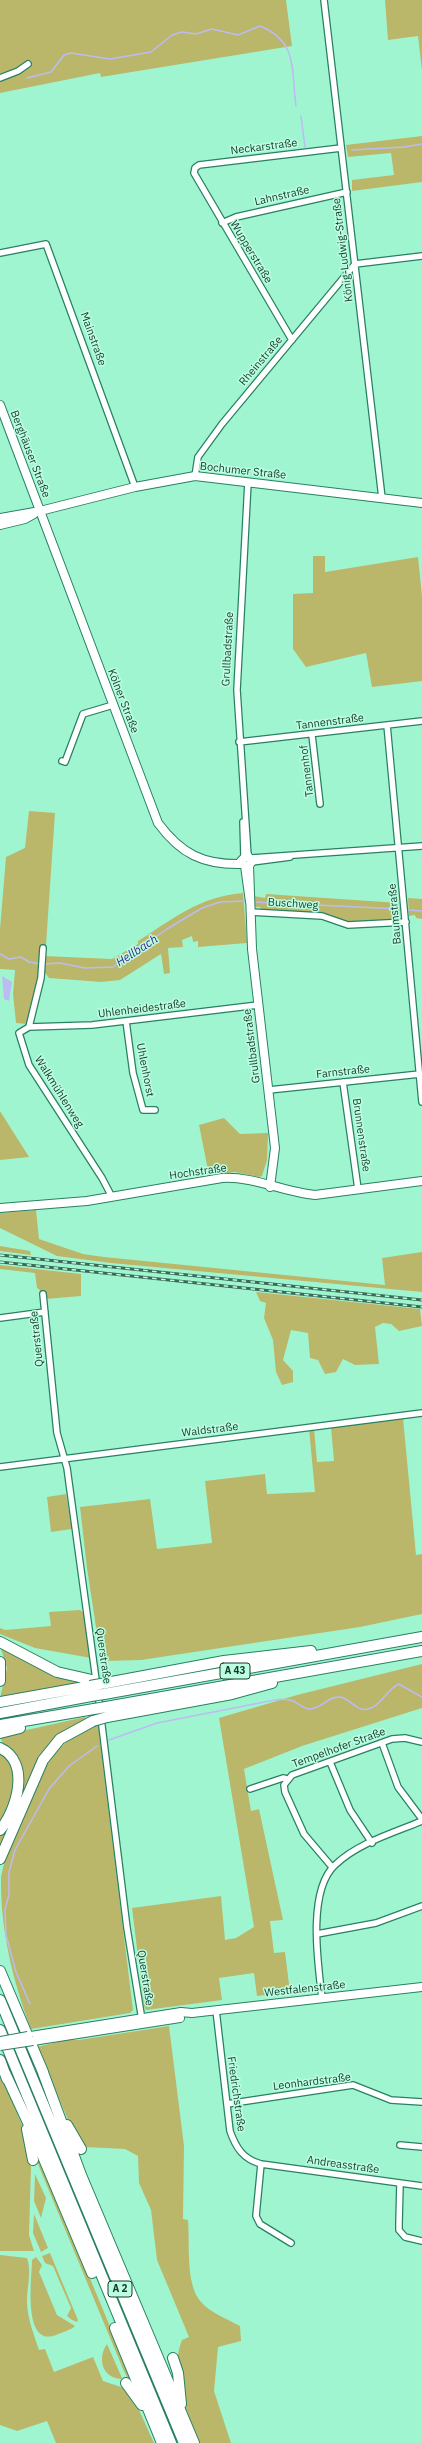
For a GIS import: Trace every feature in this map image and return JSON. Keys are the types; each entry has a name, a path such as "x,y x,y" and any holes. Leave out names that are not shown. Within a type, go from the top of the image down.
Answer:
{"highway":[{"name":"A 43","path":"0,1713 95,1685 104,1694 365,1646 422,1638"},
{"path":"0,1642 57,1672 95,1685"},
{"path":"0,1702 259,1656 365,1646"},
{"name":"A 43","path":"0,1725 94,1709 106,1712 331,1666 422,1651"},
{"path":"0,1662 0,1681"},
{"path":"0,1859 43,1760 60,1739 106,1712"},
{"path":"0,1733 38,1723 50,1717"},
{"path":"0,1748 14,1762 19,1784 13,1804 0,1830"},
{"path":"0,1965 11,1995"},
{"path":"0,1971 68,2126 82,2149"},
{"name":"A 2","path":"0,2000 184,2443"},
{"name":"A 2","path":"0,2030 171,2443"},
{"path":"0,2060 28,2132 33,2160"},
{"path":"41,2067 81,2175 194,2443"},
{"path":"5,2074 68,2214 162,2443"},
{"path":"173,2358 178,2373 180,2402 187,2427"},
{"path":"126,2383 154,2423"}],"street":[{"name":"König-Ludwig-Straße","path":"324,0 382,498"},
{"path":"0,78 13,74 28,64"},
{"name":"Neckarstraße","path":"194,174 195,168 199,165 341,148"},
{"name":"Wupperstraße","path":"194,174 292,340"},
{"name":"Lahnstraße","path":"222,223 236,217 347,192"},
{"name":"Mainstraße","path":"0,253 46,244 135,487"},
{"path":"355,264 422,256"},
{"name":"Rheinstraße","path":"195,476 195,465 200,452 355,264"},
{"name":"Berghäuser Straße","path":"0,405 40,511"},
{"name":"Bochumer Straße","path":"40,511 135,487 195,476 422,504"},
{"name":"Grullbadstraße","path":"248,482 237,682 239,742 250,912 258,1005 275,1148 270,1187"},
{"path":"0,518 40,511"},
{"path":"0,525 25,519 40,511"},
{"name":"Kölner Straße","path":"40,511 158,823 179,847 201,859 224,863 422,846"},
{"path":"62,761 65,762 83,714 113,704"},
{"name":"Tannenstraße","path":"239,742 312,735 422,721"},
{"name":"Baumstraße","path":"387,725 422,1102"},
{"name":"Tannenhof","path":"312,735 320,804"},
{"name":"Buschweg","path":"250,912 322,916 348,924 406,922"},
{"name":"Walkmühlenweg","path":"43,948 42,970 29,1027 19,1033 29,1065 102,1178 112,1198"},
{"name":"Uhlenheidestraße","path":"29,1027 68,1027 258,1005"},
{"name":"Uhlenhorst","path":"126,1021 133,1073 143,1110 155,1110"},
{"name":"Farnstraße","path":"268,1090 420,1074"},
{"name":"Brunnenstraße","path":"344,1082 358,1189"},
{"name":"Hochstraße","path":"0,1208 63,1204 112,1198 222,1178 235,1178 270,1187 315,1195 422,1181"},
{"name":"Querstraße","path":"43,1294 57,1433 64,1459 93,1656 128,1936 142,2020"},
{"path":"0,1318 45,1312"},
{"name":"Waldstraße","path":"0,1467 422,1413"},
{"name":"Tempelhofer Straße","path":"332,1867 304,1834 285,1792 287,1779 292,1775 399,1738 422,1742"},
{"path":"322,1998 317,1934 319,1901 326,1877 332,1867 356,1849 422,1820 398,1787 382,1743"},
{"path":"330,1762 350,1810 372,1842"},
{"name":"Tempelhofer Straße","path":"250,1789 283,1778 287,1779"},
{"path":"317,1934 376,1923 422,1906"},
{"name":"Westfalenstraße","path":"0,2046 142,2020 183,2017 192,2013 422,1987"},
{"name":"Friedrichstraße","path":"216,2010 227,2104 233,2139 246,2158 261,2164"},
{"name":"Westfalenstraße","path":"0,2041 32,2039"},
{"name":"Leonhardstraße","path":"227,2104 353,2085 386,2099 422,2102"},
{"path":"400,2145 422,2147"},
{"path":"261,2164 256,2216 260,2224 291,2243"},
{"name":"Andreasstraße","path":"261,2164 422,2186"},
{"path":"400,2183 399,2230 405,2237 422,2241"}],"shaded area":[{"path":"0,0 286,0 292,46 101,77 100,73 0,93"},
{"path":"385,0 422,0 422,71 418,36 388,40"},
{"path":"422,136 422,182 352,191 352,180 394,175 391,153 348,157 346,145"},
{"path":"313,556 325,556 325,572 418,557 422,596 422,681 372,687 366,653 306,667 293,649 293,594 313,593"},
{"path":"29,811 55,813 46,945 42,946 40,972 27,1024 16,1023 13,994 15,970 0,969 0,929 6,857 25,848"},
{"path":"243,893 247,943 198,947 198,941 193,942 192,936 182,940 183,947 168,948 170,973 164,974 161,954 120,980 101,982 49,978 43,970 44,956 112,959 138,944 138,941 188,910 213,899"},
{"path":"266,894 399,903 400,919 348,922 323,913 262,910 260,907 254,907 254,896 265,898"},
{"path":"408,898 422,899 422,919 416,918 415,915 409,916"},
{"path":"0,1111 29,1157 0,1160"},
{"path":"224,1118 240,1134 268,1133 267,1160 262,1176 259,1177 235,1172 209,1175 199,1125"},
{"path":"36,1210 39,1239 83,1254 104,1257 385,1285 382,1258 422,1252 422,1292 111,1263 57,1256 0,1228 0,1213"},
{"path":"0,1246 30,1251 31,1255 0,1251"},
{"path":"0,1265 81,1274 81,1296 46,1299 45,1294 37,1288 35,1273 0,1269"},
{"path":"256,1292 420,1309 422,1326 399,1331 391,1324 383,1323 375,1327 379,1364 355,1365 343,1359 336,1372 325,1374 318,1360 310,1358 308,1333 291,1330 283,1360 293,1371 293,1382 282,1385 276,1372 273,1340 264,1318 266,1303 260,1301"},
{"path":"403,1418 416,1555 422,1554 422,1614 360,1627 141,1660 106,1661 99,1647 87,1568 80,1507 150,1499 157,1549 212,1543 205,1481 265,1474 267,1494 315,1492 309,1429 314,1428 317,1462 334,1461 331,1427"},
{"path":"66,1494 72,1529 51,1532 47,1497"},
{"path":"80,1610 85,1614 91,1658 35,1648 0,1634 0,1628 5,1630 51,1626 49,1612"},
{"path":"0,1646 57,1676 77,1683 0,1698 7,1668"},
{"path":"422,1664 422,1708 302,1746 244,1769 251,1811 259,1809 283,1920 270,1921 274,1953 285,1952 290,1992 257,1996 254,1973 219,1978 222,2000 146,2010 144,2006 132,1908 221,1896 225,1940 236,1938 254,1927 219,1718 297,1695"},
{"path":"85,1717 86,1719 62,1733 0,1850 0,1834 21,1792 0,1736"},
{"path":"98,1725 133,2010 130,2013 31,2029 13,1974 5,1935 1,1896 1,1877 3,1867 13,1839 35,1788 47,1765 54,1755 71,1739"},
{"path":"0,1751 8,1759 13,1768 15,1778 12,1797 0,1826"},
{"path":"169,2026 184,2146 183,2219 188,2220 189,2263 192,2285 196,2294 205,2306 219,2316 240,2326 241,2341 218,2347 214,2391 231,2443 198,2443 188,2418 180,2392 177,2365 178,2352 182,2340 189,2337 157,2260 151,2210 139,2183 138,2156 125,2149 84,2147 71,2127 37,2047 66,2040 79,2040"},
{"path":"0,2073 27,2137 31,2167 29,2235 34,2251 0,2251"},
{"path":"36,2148 135,2387 128,2379 123,2369 40,2169 36,2158"},
{"path":"35,2174 46,2198 41,2218 34,2201"},
{"path":"34,2214 48,2248 41,2252 33,2233"},
{"path":"50,2253 78,2320 77,2322 67,2316 71,2308 53,2266 45,2263 42,2256"},
{"path":"0,2255 27,2258 29,2274 27,2307 29,2320 39,2350 45,2349 54,2372 93,2357 103,2381 127,2389 134,2399 154,2443 56,2443 47,2421 17,2431 0,2425"},
{"path":"36,2257 42,2265 39,2272 57,2315 75,2326 56,2335 45,2336 38,2331 33,2321 31,2309 31,2281 32,2260"},
{"path":"107,2344 122,2378 121,2379 109,2375 103,2366 102,2355"}],"water":[{"path":"2,976 12,982 9,1001 4,999"}],"waterway":[{"path":"27,78 51,72 64,55 71,53 110,59 151,52 172,35 182,32 196,34 212,29 238,35 260,26 273,33 281,40 287,49 293,70 296,106"},
{"path":"301,116 305,147"},
{"path":"352,150 404,147 422,144"},
{"name":"Hellbach","path":"44,964 60,963 85,968 113,967 167,929 202,908 220,902 245,901"},
{"name":"Hellbach","path":"254,902 400,909"},
{"name":"Hellbach","path":"409,910 422,911"},
{"name":"Hellbach","path":"0,954 9,959 21,957 29,962 40,964"},
{"path":"109,1740 157,1723 280,1699 291,1700 305,1708 313,1709 335,1697 340,1697 348,1700 358,1708 366,1709 375,1706 391,1689 399,1684 422,1697"},
{"path":"30,2004 16,1972 6,1935 5,1909 9,1895 9,1872 15,1850 49,1789 69,1766 97,1746"}],"railway":[{"path":"0,1255 422,1300"},
{"path":"0,1262 422,1307"}]}
